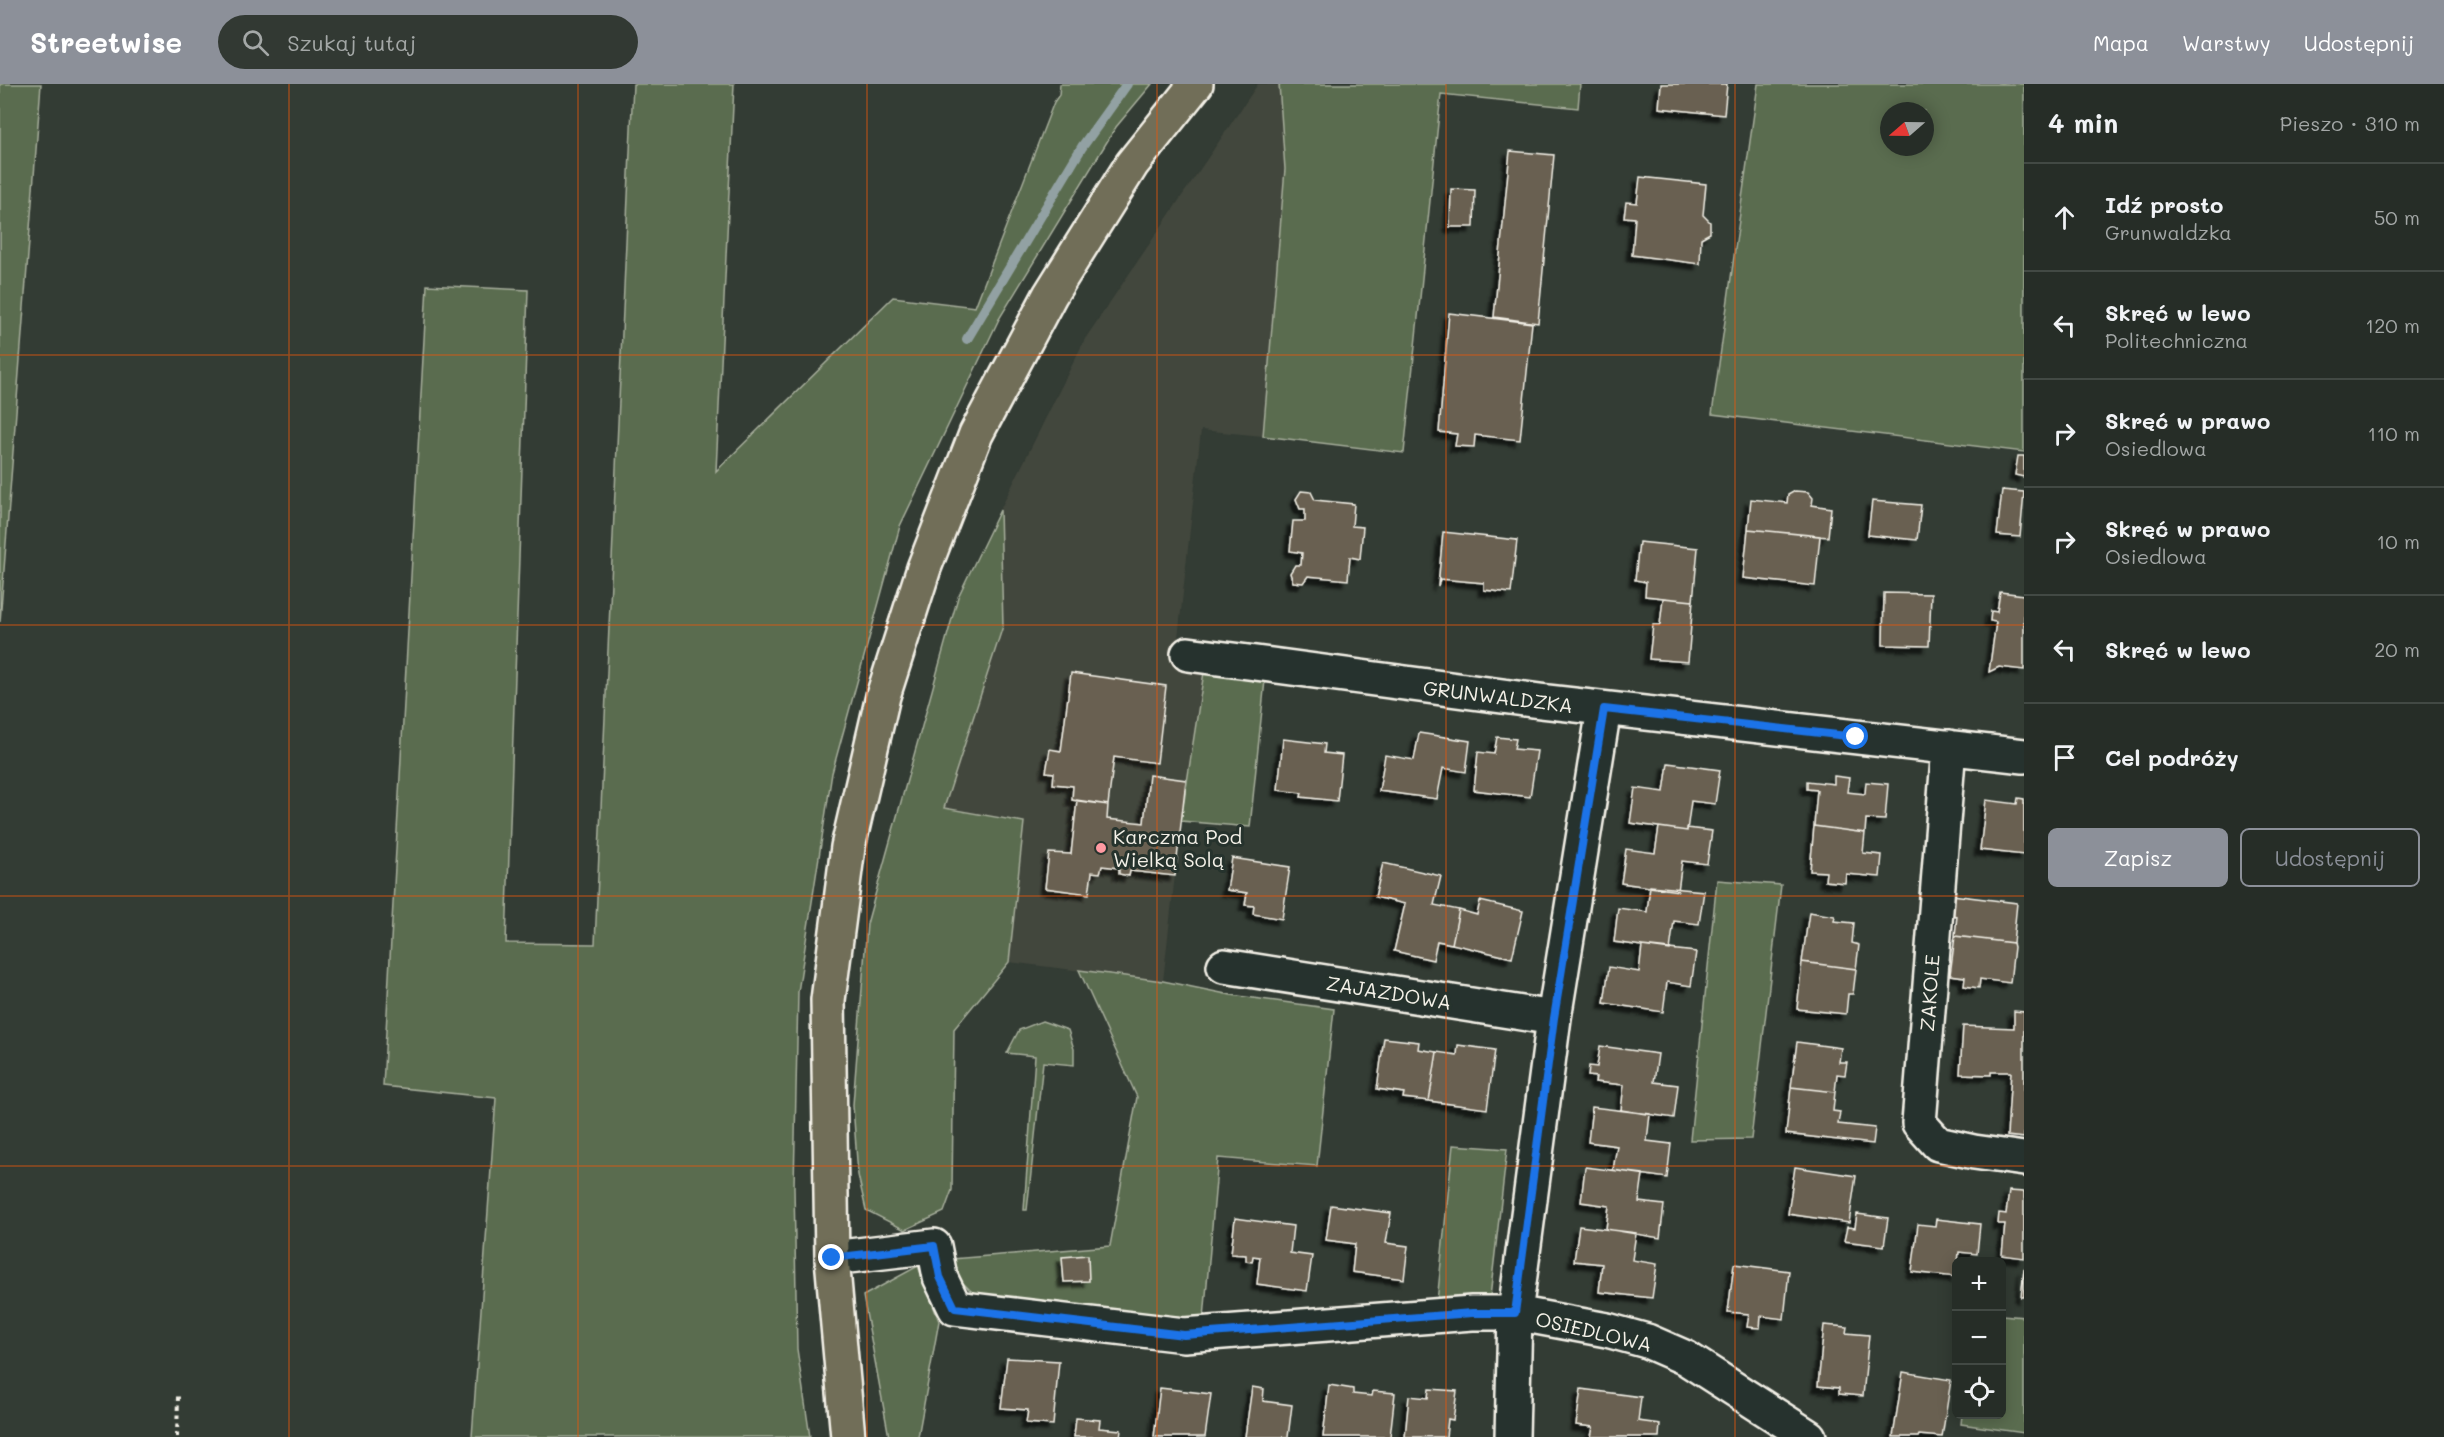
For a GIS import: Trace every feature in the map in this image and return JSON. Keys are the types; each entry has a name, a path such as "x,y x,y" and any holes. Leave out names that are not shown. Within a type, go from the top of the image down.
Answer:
{"main road":[{"path":"848,1437 832,1258 828,1000 848,847 883,696 924,568 976,434 1050,295 1132,164 1196,84"}],"street":[{"name":"GRUNWALDZKA","path":"1188,654 1406,685 2024,756"},
{"path":"1512,1437 1515,1313 1554,1018 1604,709"},
{"name":"ZAKOLE","path":"1949,747 1919,1122 1938,1144 2024,1159"},
{"name":"ZAJAZDOWA","path":"1224,966 1554,1018"},
{"name":"OSIEDLOWA","path":"832,1258 934,1246 940,1277 955,1308 1184,1335 1472,1313 1515,1313 1607,1330 1647,1341 1686,1358 1809,1437"}],"path":[{"path":"177,1437 178,1396"}],"shaded area":[{"path":"1258,84 1279,84 1285,169 1263,436 1201,430 1175,665 1204,672 1181,821 1163,981 1009,962 1024,822 944,808 1003,626 1000,510 1085,339"}],"green space":[{"path":"0,84 41,84 0,622"},
{"path":"633,84 734,84 716,471 893,297 975,307 1054,102 1059,95 1060,84 1152,84 1116,127 999,319 900,526 832,773 798,992 794,1187 797,1349 810,1437 472,1437 496,1098 383,1086 427,285 528,290 506,943 595,944"},
{"path":"1279,84 1580,84 1578,108 1441,94 1404,453 1263,436 1285,169"},
{"path":"1758,84 2024,84 2024,452 1712,414"},
{"path":"1000,510 1003,626 944,808 1024,822 1009,962 954,1029 952,1190 944,1212 905,1230 866,1210 858,1175 853,1105 867,924 958,597"},
{"path":"1204,672 1265,680 1250,827 1181,821"},
{"path":"1717,880 1781,885 1751,1139 1690,1140"},
{"path":"1079,970 1163,981 1231,995 1334,1009 1317,1166 1218,1158 1204,1318 1100,1311 975,1295 952,1272 952,1259 1110,1246 1137,1097"},
{"path":"1042,1021 1068,1030 1074,1049 1074,1065 1043,1062 1027,1210 1024,1210 1035,1056 1007,1053 1019,1030"},
{"path":"1453,1145 1507,1149 1490,1297 1437,1302"},
{"path":"918,1266 939,1321 918,1437 889,1437 863,1296"},
{"path":"2006,1315 2024,1317 2024,1433 1961,1424 1962,1419 2006,1419"}],"building":[{"path":"1661,84 1727,84 1724,115 1659,108"},
{"path":"1510,151 1554,155 1538,323 1494,317"},
{"path":"1640,177 1706,184 1703,215 1710,222 1710,233 1701,238 1700,264 1632,255 1635,218 1624,217 1626,202 1637,203"},
{"path":"1451,189 1475,190 1474,227 1450,227"},
{"path":"1449,313 1532,323 1520,440 1475,435 1474,447 1455,446 1457,434 1439,432"},
{"path":"2018,456 2024,456 2024,477 2015,475"},
{"path":"2002,490 2024,492 2020,537 1997,535"},
{"path":"1301,491 1311,492 1315,500 1354,504 1352,526 1363,527 1360,559 1350,557 1348,580 1308,576 1303,583 1293,582 1290,573 1295,565 1301,565 1302,553 1290,551 1293,521 1305,521 1305,509 1300,509 1296,499"},
{"path":"1795,491 1808,492 1813,498 1812,505 1831,508 1828,537 1748,529 1751,499 1787,503 1788,495"},
{"path":"1872,501 1921,505 1917,540 1868,535"},
{"path":"1748,529 1820,536 1815,586 1743,578"},
{"path":"1443,532 1517,540 1511,593 1484,590 1484,583 1440,579 1438,586"},
{"path":"1639,542 1698,548 1693,601 1645,596 1646,582 1635,580"},
{"path":"2000,592 2024,595 2024,670 1999,667 1989,672 1996,622 1990,621 1991,611 1997,612"},
{"path":"1884,593 1931,594 1929,646 1883,645"},
{"path":"1663,598 1693,601 1688,662 1649,659 1653,625 1660,625"},
{"path":"1071,673 1166,686 1157,763 1114,757 1108,805 1072,800 1073,786 1053,784 1054,773 1046,772 1050,749 1061,751"},
{"path":"1419,733 1470,741 1466,772 1443,768 1437,799 1379,791 1385,755 1414,760"},
{"path":"1497,737 1516,739 1514,749 1537,751 1530,797 1474,790 1478,752 1494,754"},
{"path":"1283,739 1325,744 1324,753 1342,755 1337,801 1301,797 1302,793 1278,790"},
{"path":"1668,763 1720,770 1715,804 1691,801 1687,831 1630,823 1635,788 1664,792"},
{"path":"1149,775 1186,780 1175,876 1130,871 1129,876 1119,874 1119,868 1102,866 1100,873 1092,872 1089,894 1045,888 1049,853 1071,854 1077,800 1108,805 1107,819 1144,823"},
{"path":"1834,776 1849,778 1847,792 1865,794 1866,782 1888,784 1885,820 1866,819 1865,833 1814,826 1817,790 1807,789 1807,781 1834,784"},
{"path":"2018,798 2024,799 2024,855 1980,850 1986,800 2017,804"},
{"path":"1814,826 1865,833 1863,853 1882,855 1880,877 1846,874 1845,883 1825,881 1826,872 1810,871"},
{"path":"1659,827 1687,831 1687,828 1712,831 1707,864 1682,861 1678,891 1621,883 1626,849 1655,853"},
{"path":"1232,858 1290,867 1282,919 1253,914 1254,906 1245,905 1247,893 1227,890"},
{"path":"1383,863 1441,876 1434,905 1459,910 1452,944 1437,941 1433,960 1394,951 1405,904 1375,897"},
{"path":"1650,886 1704,891 1699,924 1674,921 1670,950 1614,942 1618,908 1647,912"},
{"path":"1952,895 2017,903 2013,943 1955,936 1957,916 1950,915"},
{"path":"1480,901 1523,911 1512,958 1452,944 1459,910 1477,915"},
{"path":"1809,912 1835,916 1834,921 1854,923 1852,943 1859,945 1856,969 1802,962"},
{"path":"1955,936 2013,943 2010,983 1980,979 1979,988 1964,986 1965,977 1950,975"},
{"path":"1642,946 1696,952 1691,986 1667,982 1663,1012 1604,1003 1609,967 1639,972"},
{"path":"1802,962 1856,969 1853,994 1848,994 1846,1014 1797,1009"},
{"path":"2014,1011 2024,1012 2024,1138 2007,1136 2011,1072 1991,1072 1991,1075 1960,1074 1963,1026 2014,1028"},
{"path":"1384,1038 1419,1042 1418,1049 1437,1052 1429,1101 1403,1098 1404,1093 1377,1089"},
{"path":"1797,1042 1841,1048 1839,1062 1847,1062 1845,1075 1837,1074 1835,1092 1791,1087"},
{"path":"1458,1045 1495,1050 1487,1109 1429,1101 1437,1052 1457,1055"},
{"path":"1600,1046 1658,1054 1654,1082 1678,1085 1674,1118 1621,1110 1624,1085 1595,1082 1596,1077 1588,1076 1589,1066 1597,1067"},
{"path":"1791,1087 1835,1092 1833,1111 1840,1112 1838,1124 1875,1128 1873,1144 1786,1134"},
{"path":"1592,1107 1650,1114 1647,1141 1671,1144 1667,1178 1613,1170 1617,1146 1588,1142"},
{"path":"1585,1167 1643,1174 1639,1202 1664,1205 1660,1238 1606,1229 1609,1206 1581,1202"},
{"path":"1795,1167 1856,1176 1849,1223 1788,1214"},
{"path":"2009,1191 2024,1192 2024,1258 2002,1255 2005,1224 1998,1224 1999,1213 2006,1214"},
{"path":"1331,1205 1391,1213 1386,1243 1408,1246 1404,1279 1352,1272 1355,1244 1326,1240"},
{"path":"1857,1214 1888,1218 1884,1246 1844,1241 1847,1227 1855,1228"},
{"path":"1235,1218 1293,1226 1290,1253 1312,1256 1307,1291 1257,1284 1260,1257 1253,1256 1252,1262 1246,1261 1246,1255 1231,1254"},
{"path":"1936,1219 1980,1224 1977,1254 1959,1252 1958,1257 1952,1257 1952,1277 1912,1272 1918,1224 1935,1226"},
{"path":"1579,1226 1636,1233 1632,1260 1657,1264 1652,1298 1599,1292 1602,1264 1574,1261"},
{"path":"1088,1255 1089,1281 1064,1282 1062,1257"},
{"path":"1734,1264 1789,1271 1784,1319 1761,1316 1760,1328 1747,1327 1749,1314 1728,1312"},
{"path":"2024,1268 2024,1297 2021,1297"},
{"path":"1824,1325 1847,1327 1846,1333 1869,1335 1863,1396 1839,1394 1839,1388 1818,1386"},
{"path":"1007,1358 1059,1361 1053,1425 1026,1423 1028,1410 1001,1408"},
{"path":"1903,1372 1951,1380 1942,1437 1919,1435 1918,1437 1893,1437"},
{"path":"1329,1385 1353,1389 1353,1394 1372,1396 1373,1391 1395,1393 1390,1437 1323,1437"},
{"path":"1252,1387 1264,1389 1263,1401 1292,1405 1288,1437 1245,1437"},
{"path":"1160,1388 1211,1394 1205,1437 1154,1437"},
{"path":"1429,1389 1457,1391 1453,1420 1448,1419 1446,1437 1405,1437 1409,1396 1428,1398"},
{"path":"1581,1389 1641,1397 1638,1421 1660,1424 1659,1437 1591,1437 1593,1427 1576,1425"},
{"path":"1076,1418 1100,1420 1099,1428 1121,1430 1120,1437 1074,1437"}],"waterway":[{"path":"967,339 1082,147 1127,84"}],"place":[{"name":"Karczma Pod Wielką Solą","path":"1101,848"}],"route":[{"path":"832,1258 934,1246 940,1277 955,1308 1184,1335 1472,1313 1515,1313 1554,1018 1604,709 1856,737"}]}
